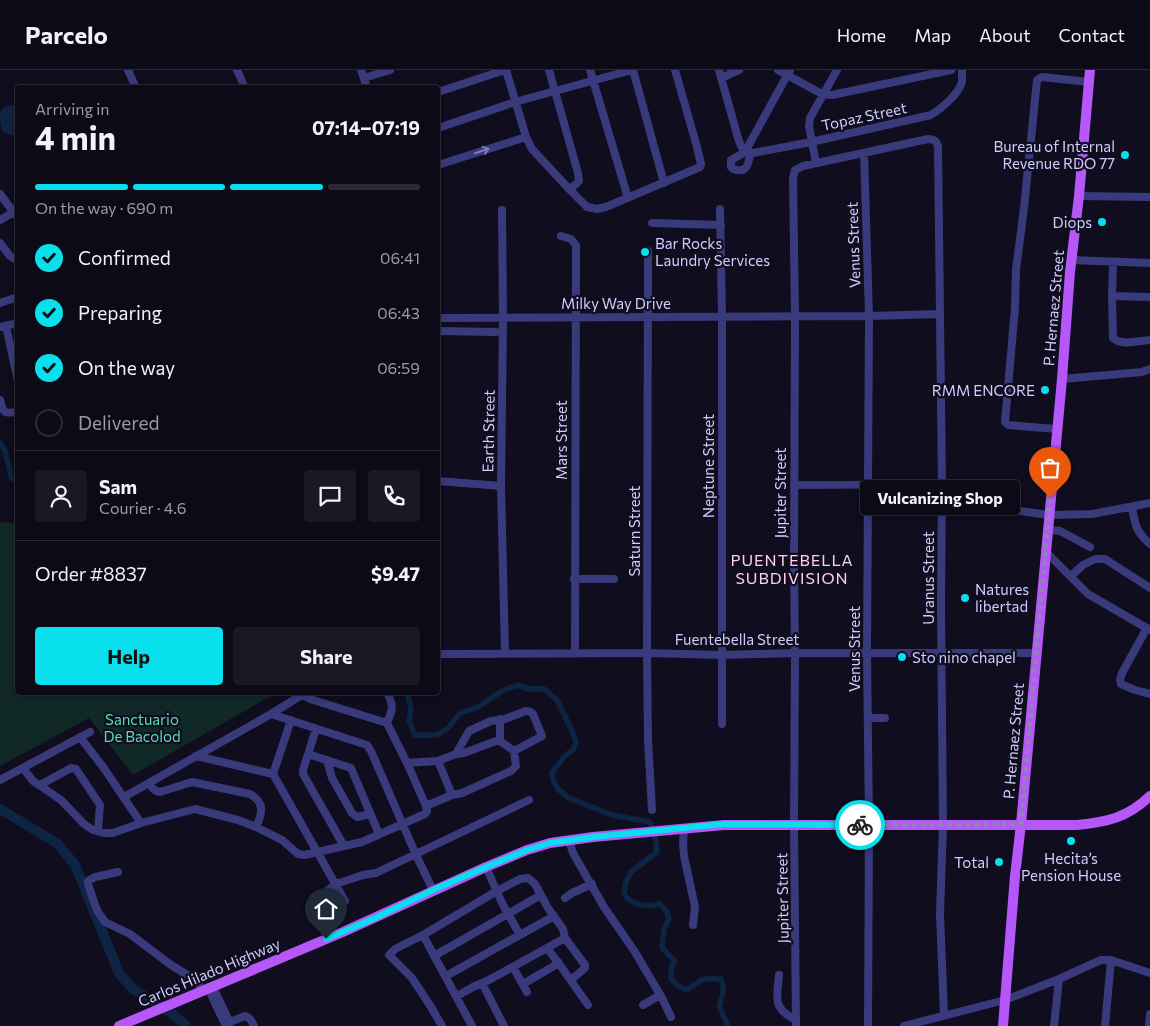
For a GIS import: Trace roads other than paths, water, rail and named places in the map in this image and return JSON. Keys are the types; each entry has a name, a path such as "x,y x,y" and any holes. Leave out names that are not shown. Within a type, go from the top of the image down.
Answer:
{"main road":[{"name":"P. Hernaez Street","path":"1002,1026 1062,379 1071,260 1079,196 1090,70"},
{"name":"Carlos Hilado Highway","path":"122,1026 367,922 486,867 550,843 724,824 1077,825 1101,822 1126,814 1142,804 1150,796"}],"street":[{"path":"128,70 135,85"},
{"path":"237,70 244,85"},
{"path":"363,74 390,70"},
{"path":"440,91 506,70 528,143 537,155 587,207 606,207 700,167 701,164 675,70"},
{"path":"549,70 578,173 579,180 569,189"},
{"path":"590,70 628,198"},
{"path":"440,127 515,102 633,70 664,183"},
{"path":"719,70 738,138 741,146 747,152 788,72"},
{"path":"721,78 739,70"},
{"path":"778,70 788,72 822,94 832,95 951,70"},
{"path":"837,70 810,118 811,142 816,163 864,152"},
{"name":"Topaz Street","path":"747,152 811,142 931,114 941,109 954,94 962,82 962,70"},
{"path":"1057,429 1008,425 1004,422 1015,308 1016,270 1037,80 1042,77 1088,82"},
{"path":"440,164 526,137"},
{"name":"Uranus Street","path":"864,152 928,139 936,141 938,144 942,484 943,825 940,914 944,1015"},
{"name":"Venus Street","path":"864,152 869,316 867,653 869,825 868,1026"},
{"name":"Jupiter Street","path":"796,1023 793,178 796,170 816,163"},
{"path":"0,194 15,214"},
{"path":"1079,196 1150,197"},
{"name":"Neptune Street","path":"720,208 722,317 722,724"},
{"name":"Earth Street","path":"502,210 501,486 505,653"},
{"path":"0,220 15,215"},
{"path":"652,223 721,225"},
{"name":"Mars Street","path":"561,236 571,239 576,245 575,654"},
{"path":"0,243 10,256 15,259"},
{"name":"Saturn Street","path":"648,251 647,653 648,740 652,810"},
{"path":"1071,260 1150,263"},
{"path":"1113,262 1112,336 1121,342 1150,340"},
{"path":"1112,296 1150,297"},
{"path":"0,302 15,298"},
{"name":"Milky Way Drive","path":"440,318 940,314"},
{"path":"3,326 15,370"},
{"path":"440,331 496,332"},
{"path":"1062,379 1142,372 1150,369"},
{"path":"0,400 5,413 15,413"},
{"path":"440,481 501,486"},
{"path":"794,485 942,484"},
{"path":"942,501 1049,515 1092,514 1150,503"},
{"path":"1132,507 1135,524 1140,535 1150,544"},
{"path":"1047,530 1060,531 1090,547"},
{"path":"1045,551 1088,594 1149,629 1122,673 1120,680 1121,684 1150,694"},
{"path":"1071,576 1095,559 1105,559 1150,588"},
{"path":"574,579 614,579"},
{"name":"Fuentebella Street","path":"440,654 1036,653"},
{"path":"124,798 302,695"},
{"path":"23,768 33,781 61,800 89,828 98,831 113,833 141,823 196,809 238,820 256,827 282,840 298,854 304,855 368,840 425,814 427,811 426,806 387,723 307,695"},
{"path":"387,723 392,709 388,695"},
{"path":"456,754 467,732 491,721 529,711 533,714 542,734 541,737 514,751"},
{"path":"271,714 367,745 371,750 433,890"},
{"path":"868,718 885,718"},
{"path":"500,719 500,741"},
{"path":"290,720 273,774 344,901"},
{"path":"316,729 303,774 344,846"},
{"path":"0,780 90,732"},
{"path":"80,737 141,823"},
{"path":"407,763 438,761 492,742 500,741 514,751 517,764 515,768 462,793 452,795 426,806"},
{"path":"308,754 350,767 353,770 379,834"},
{"path":"196,756 273,774"},
{"path":"327,760 332,778 352,813 357,817 370,814"},
{"path":"438,761 452,795"},
{"path":"40,786 71,768 76,770 100,804 98,831"},
{"path":"149,783 157,792 192,782 250,794 256,799 262,809 256,827"},
{"path":"318,897 336,884 363,875 376,873 529,800"},
{"path":"684,828 684,856 694,907 693,925"},
{"path":"569,840 574,853 604,907 634,952 672,1018"},
{"path":"486,867 520,934"},
{"path":"118,872 95,877 88,881 98,912 105,922 130,934 208,989 228,1024 248,1016 254,1026"},
{"path":"442,1026 416,983 389,956 395,949 520,879 528,878 535,884 563,929 565,938 585,967 571,980"},
{"path":"565,898 592,884"},
{"path":"434,956 541,896"},
{"path":"446,976 554,916"},
{"path":"423,935 472,1026"},
{"path":"456,996 565,938"},
{"path":"547,948 588,1006"},
{"path":"904,1026 1005,1000 1060,979 1101,960 1111,960 1150,973"},
{"path":"1105,1026 1111,960"},
{"path":"523,984 559,963"},
{"path":"513,967 527,992"},
{"path":"779,976 777,1003 780,1010 796,1023"},
{"path":"1054,1026 1060,979"},
{"path":"482,983 504,1026"},
{"path":"643,1005 660,995"},
{"path":"1149,1026 1150,1015"}],"water":[{"path":"9,105 15,106 15,135 9,135 2,129 0,117 3,108"}],"waterway":[{"path":"0,443 6,454 11,478 15,479"},
{"path":"408,695 411,709 409,721 415,735 437,735 448,728 460,713 478,707 502,691 517,685 530,689 544,689 557,700 576,742 573,750 566,755 552,772 553,780 558,789 569,798 612,815 650,822 656,841 657,852 631,872 626,882 624,894 631,901 640,905 660,904 667,912 669,919 664,929 662,948 675,961 671,968 671,979 677,985 686,990 702,980 721,979 723,992 719,1006 728,1026"},
{"path":"0,809 58,844 75,865 119,973 133,989 174,1015 186,1026"}],"place":[{"name":"Bureau of Internal Revenue RDO 77","path":"1125,155"},
{"name":"Diops","path":"1102,222"},
{"name":"Bar Rocks Laundry Services","path":"645,252"},
{"name":"RMM ENCORE","path":"1045,390"},
{"name":"Vulcanizing Shop","path":"1050,498"},
{"name":"Natures libertad","path":"965,598"},
{"name":"Sto nino chapel","path":"902,657"},
{"name":"Hecita’s Pension House","path":"1071,841"},
{"name":"Total","path":"999,862"}],"district":[{"name":"PUENTEBELLA SUBDIVISION","path":"792,568"}],"park label":[{"name":"Sanctuario De Bacolod","path":"142,728"}]}
